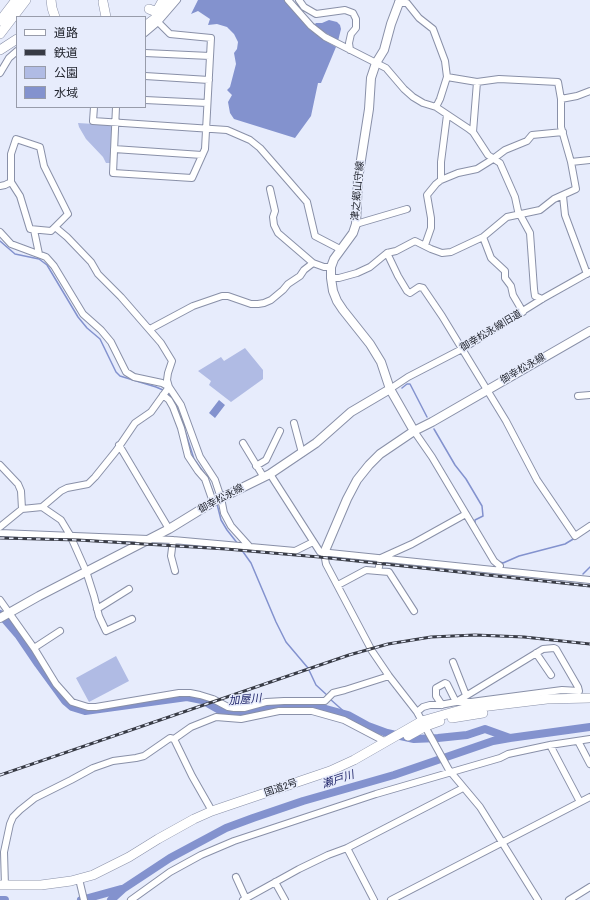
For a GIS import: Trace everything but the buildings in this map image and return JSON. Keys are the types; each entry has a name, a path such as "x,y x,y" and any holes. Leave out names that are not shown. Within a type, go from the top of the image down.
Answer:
{"highway":[{"path":"0,21 16,0"},
{"path":"0,34 26,0"},
{"path":"51,0 55,16"},
{"path":"150,9 157,11 163,0"},
{"path":"146,25 157,17 172,0"},
{"path":"103,2 106,16"},
{"path":"0,50 16,40"},
{"name":"国道2号","path":"426,727 447,713 471,705 580,695 590,698"},
{"name":"国道2号","path":"80,884 93,875 111,867 194,819 212,811 330,770 354,760 407,733 454,717 528,706 590,703"},
{"name":"国道2号","path":"2,887 80,884 95,879 111,872 197,823 218,814 333,775 391,741"}],"main road":[{"name":"津之郷山守線","path":"390,389 381,362 370,344 343,310 337,300 333,291 331,267 340,249 353,233 356,224 358,179 369,109 371,78 376,63 384,50 399,1"},
{"name":"御幸松永線","path":"324,553 347,499 357,480 380,454 414,431 590,331"},
{"path":"390,389 414,431"},
{"name":"御幸松永線","path":"5,615 86,571 170,529 217,500 267,475 316,443 351,412 390,389"}],"street":[{"path":"146,32 158,22 177,0"},
{"path":"288,0 311,26 326,37 386,68 413,97 423,103 436,107 473,132 488,156 500,163 515,197 519,215 530,233 532,279 535,296 542,299"},
{"path":"299,0 304,7 316,14 345,10 353,13 356,19 356,28 351,34 349,43 350,50"},
{"path":"399,1 407,3 418,18 433,29 444,61 447,77 436,107"},
{"path":"116,108 113,173 192,178 205,149 210,80 211,38 170,34 158,22"},
{"path":"0,73 9,58 16,52"},
{"path":"146,52 210,56"},
{"path":"146,76 210,80"},
{"path":"331,278 339,278 357,273 370,267 387,253 396,251 415,241 442,253 451,252 483,237 506,217 540,210 554,199 576,189 563,132 561,99 558,82 498,79 477,82 447,77"},
{"path":"473,132 477,82"},
{"path":"561,99 577,96 590,91"},
{"path":"146,100 208,103"},
{"path":"94,108 93,121 226,130 250,140 260,148 307,202 315,236 340,249"},
{"path":"441,180 441,162 448,115"},
{"path":"425,245 431,228 431,218 427,195 441,180 458,173 477,169 505,150 527,141 532,135 563,132"},
{"path":"16,139 40,147 44,166 68,214 55,226 51,231 30,229 22,201 11,182 11,154 16,139"},
{"path":"114,149 202,155"},
{"path":"571,162 590,160"},
{"path":"0,186 5,186 11,182"},
{"path":"270,189 275,211 273,217 274,225 278,232 313,263 324,267 331,267"},
{"path":"563,196 565,214 588,273"},
{"path":"356,224 407,209"},
{"path":"55,226 91,262 98,274 150,329 172,361 167,380 169,387 181,405 200,457 215,480 217,500"},
{"path":"34,230 39,254"},
{"path":"0,232 11,244 46,257 54,266 83,314 101,330 111,342 126,372 134,377 162,383 169,387"},
{"path":"483,237 491,258 505,271 505,278 511,286 513,295 523,312"},
{"path":"387,253 407,291 410,293 420,287 423,288 442,316 506,420 537,480 575,536 590,526"},
{"path":"150,329 193,306 222,296 228,296 251,304 258,304 271,300 313,263"},
{"name":"御幸松永線旧道","path":"390,389 462,349 542,299 588,273"},
{"path":"0,528 22,509 42,507 53,496 67,488 88,484 106,464 134,423 151,412 169,387"},
{"path":"163,395 169,400 173,407 188,456 205,479 231,526 246,546"},
{"path":"578,396 590,395"},
{"path":"294,423 302,453"},
{"path":"180,428 188,425"},
{"path":"256,466 266,460 280,431"},
{"path":"414,431 432,457 494,561 500,566 498,570"},
{"path":"243,443 256,466 267,475 320,552 380,560 498,570 590,580"},
{"path":"119,445 170,529"},
{"path":"0,465 18,484 21,491 22,509"},
{"path":"42,507 61,520 70,535 86,571 99,616 106,631 132,619"},
{"path":"380,560 466,514"},
{"path":"0,533 173,540 296,551 313,542"},
{"path":"173,540 171,556 175,571"},
{"path":"324,553 326,564 338,584 372,651 417,712 450,771 480,807 502,845 538,900"},
{"path":"378,571 380,560"},
{"path":"338,584 366,570 389,572 414,611"},
{"path":"97,609 129,589"},
{"path":"0,600 5,615 34,648 56,684 69,700 88,707 96,708 179,693 200,695 213,699 228,707 234,708 244,708 284,701 325,701 333,693 389,676"},
{"path":"34,648 60,631"},
{"path":"417,712 423,707 456,702 543,649 556,649 578,687 580,695"},
{"path":"536,653 551,675"},
{"path":"453,662 466,695"},
{"path":"442,705 436,696 436,688 445,683 447,684 456,702"},
{"path":"456,702 471,705"},
{"path":"259,705 261,715"},
{"path":"2,887 4,852 10,824 20,810 35,798 93,768 113,761 144,756 170,738 174,739 192,727 216,717 241,719 279,711 312,711 344,720 391,741"},
{"path":"174,739 192,776 212,811"},
{"path":"131,900 170,872 201,855 234,841 408,784 438,777 450,771 500,758 508,754 550,745 590,739"},
{"path":"578,741 590,764"},
{"path":"550,745 580,802"},
{"path":"236,877 244,899 328,855 347,848 463,788"},
{"path":"391,900 502,845 590,797"},
{"path":"347,848 374,900"},
{"path":"275,882 284,900"},
{"path":"80,884 84,900"},
{"path":"568,900 590,887"}],"green space":[{"path":"78,123 110,125 113,129 110,163 106,163 103,157 86,139"},
{"path":"245,348 263,370 263,379 231,402 209,385 211,381 198,371 221,357 224,361"},
{"path":"116,656 129,681 89,702 76,678"}],"water":[{"path":"198,0 285,0 309,29 336,47 321,83 318,83 311,116 295,138 234,119 230,113 228,102 232,95 227,90 230,87 236,64 234,53 237,49 238,42 234,34 227,27 217,24 208,25 210,19 198,11 191,14"},
{"path":"329,20 337,22 340,25 341,29 338,41 314,25 316,23 322,23"},
{"path":"219,400 225,405 215,418 209,413"}],"waterway":[{"path":"0,241 15,254 39,259 47,265 78,317 87,328 100,339 116,372 120,376 163,390"},
{"path":"402,388 407,384 410,384 427,417"},
{"path":"166,393 171,396 180,417"},
{"path":"434,429 455,465 466,479 482,506 483,516 475,520 475,525"},
{"path":"185,431 194,459 204,473"},
{"path":"208,479 215,498"},
{"path":"217,504 221,520 238,544"},
{"path":"500,562 503,563 519,556 565,544 575,538"},
{"path":"241,549 251,563 286,642 308,668 316,685 328,696"},
{"path":"583,574 590,567"},
{"name":"加屋川","path":"0,614 19,636 65,701 72,707 85,711 187,697 202,700 223,712 233,713 299,706 326,709 348,715 368,726 387,733 414,739 467,735 485,729 510,738"},
{"path":"330,699 348,715"},
{"name":"瀬戸川","path":"111,900 123,889 170,858 226,828 253,818 303,801 394,775 493,741 590,727"},
{"path":"81,900 121,889"},
{"path":"0,900 5,900"}],"railway":[{"path":"0,538 78,540 226,549 319,557 590,586"},
{"path":"0,775 349,655 388,644 431,637 475,635 524,637 590,644"}]}
